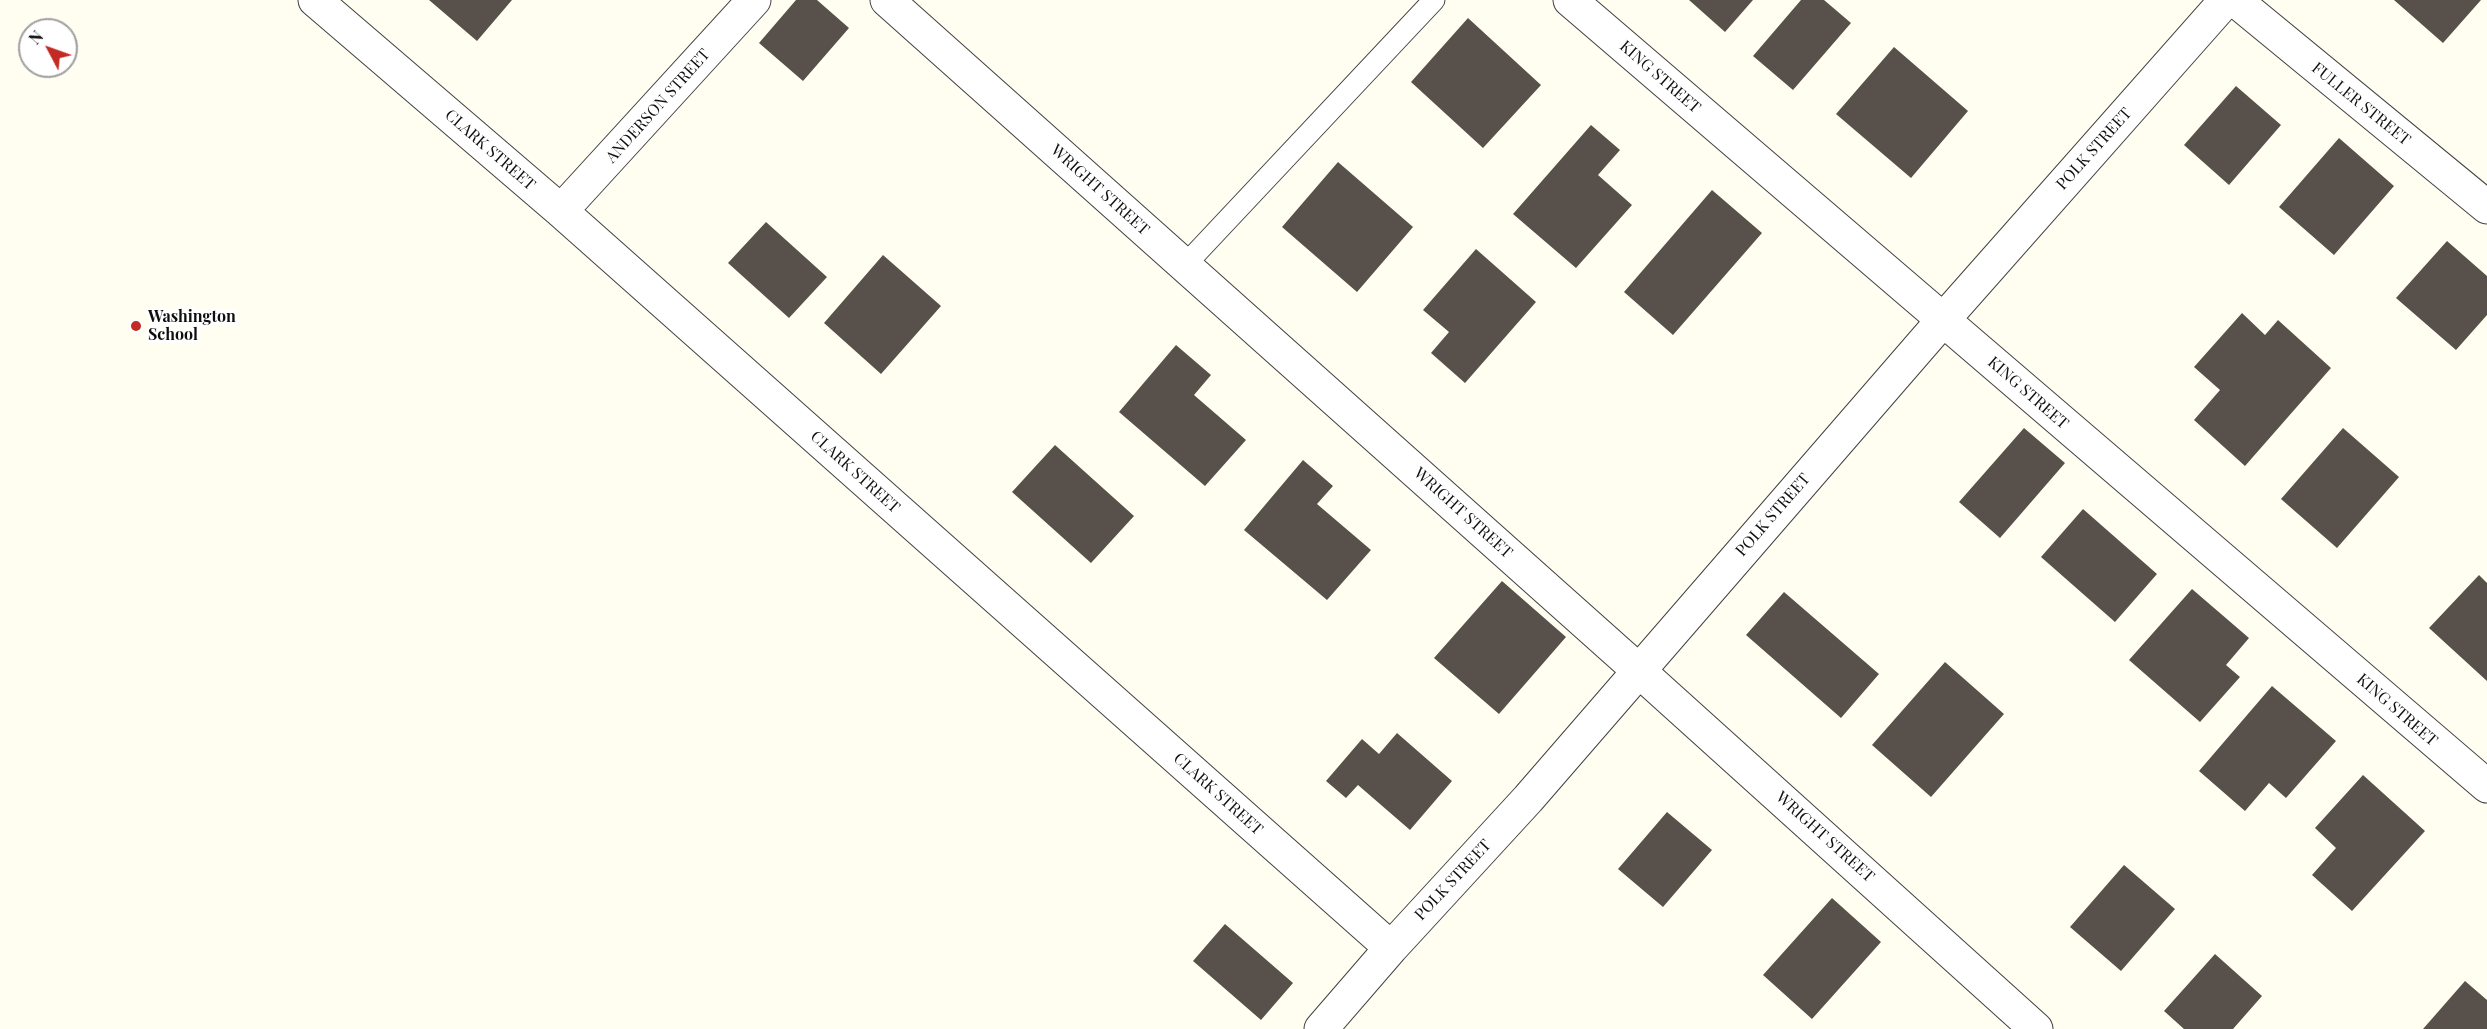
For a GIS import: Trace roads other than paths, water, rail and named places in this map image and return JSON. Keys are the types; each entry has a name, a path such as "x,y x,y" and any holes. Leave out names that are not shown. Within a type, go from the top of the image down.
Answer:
{"street":[{"name":"CLARK STREET","path":"315,0 561,211 1391,948"},
{"name":"ANDERSON STREET","path":"561,211 754,0"},
{"name":"WRIGHT STREET","path":"886,0 1638,669 2036,1029"},
{"name":"KING STREET","path":"1570,0 2487,786"},
{"name":"POLK STREET","path":"1321,1029 1391,948 1528,800 1638,669 1942,320 2226,0"},
{"name":"FULLER STREET","path":"2235,0 2487,207"}],"lane":[{"path":"1185,265 1434,0"}],"place":[{"name":"Washington School","path":"136,326"}]}
